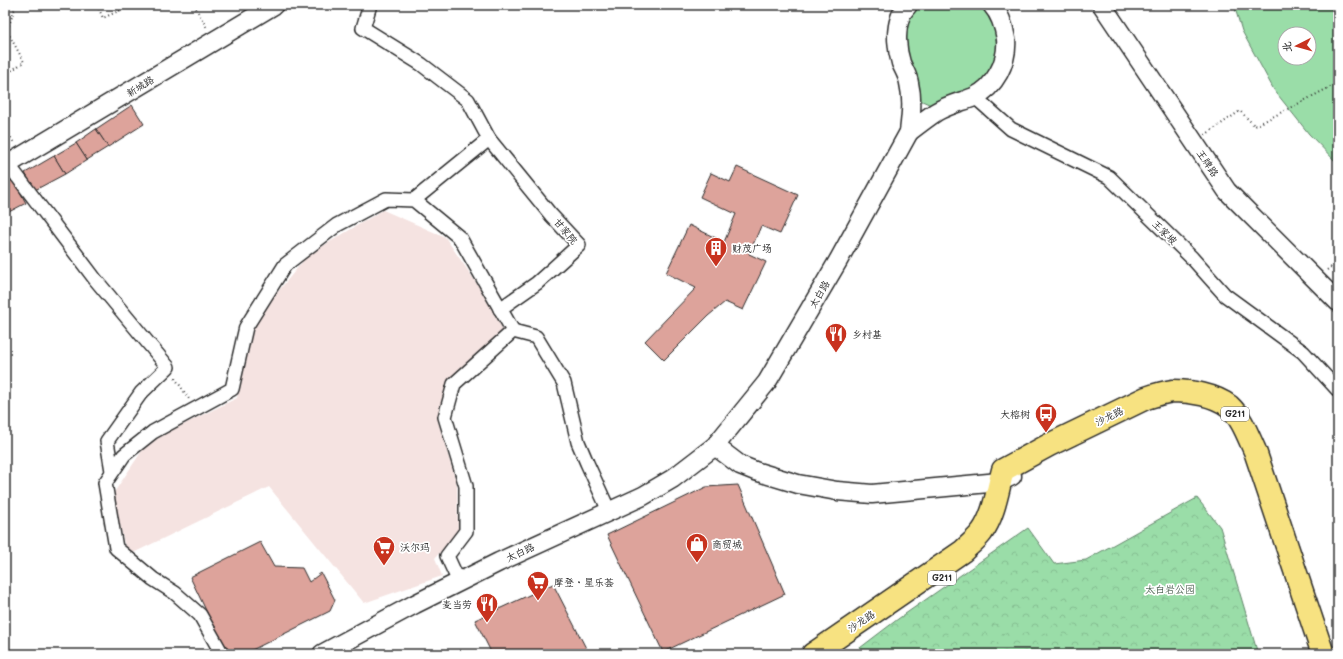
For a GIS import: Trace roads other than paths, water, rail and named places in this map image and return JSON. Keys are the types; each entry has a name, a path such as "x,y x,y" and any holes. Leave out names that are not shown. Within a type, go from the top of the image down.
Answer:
{"highway":[{"name":"沙龙路","path":"813,654 963,551 983,531 1006,475 1063,438 1146,398 1160,393 1173,391 1198,393 1229,406 1246,432 1255,451 1324,654"},
{"name":"沙龙路","path":"1006,475 1147,410 1179,404 1210,410 1222,417 1235,434 1250,465 1313,654"},
{"name":"沙龙路","path":"834,654 969,560 982,549 994,535 1005,512 1006,475"}],"main road":[{"name":"新城路","path":"7,165 274,5"},
{"name":"太白路","path":"322,654 499,562 643,496 672,479 715,446 767,382 838,261 908,132 912,99 909,81 901,63 897,30 900,16 908,5"},
{"name":"太白路","path":"908,132 936,112 975,96 991,84 1002,67 1007,48 1004,27 992,5"},
{"name":"王牌路","path":"1102,5 1227,191 1338,302"},
{"path":"715,446 740,465 755,471 798,484 837,491 872,494 967,485 1006,475"},
{"path":"967,485 977,487 981,491 984,498 985,518 983,531"}],"street":[{"name":"甘家院","path":"370,5 363,28 421,64 468,100 489,139 551,215 579,245 537,283 500,309"},
{"name":"王家坡","path":"975,96 1010,129 1109,178 1192,258 1225,295 1303,352 1338,390"},
{"path":"414,200 489,139"},
{"path":"7,165 95,279 168,367 141,393 107,441 112,472"},
{"path":"222,654 200,615 175,593 153,579 116,548 105,483 124,455 152,432 232,389 246,327 285,265 336,225 386,199 414,200 460,238 513,332 536,337 564,383 578,442 610,511"},
{"path":"460,582 447,556 466,531 466,486 445,417 454,384 513,332"}],"place":[{"name":"财茂广场","path":"716,268"},
{"name":"乡村基","path":"836,354"},
{"name":"大榕树","path":"1046,434"},
{"name":"商贸城","path":"697,564"},
{"name":"沃尔玛","path":"384,566"},
{"name":"摩登・星乐荟","path":"538,602"},
{"name":"麦当劳","path":"487,624"}],"park label":[{"name":"太白岩公园","path":"1170,589"}]}
